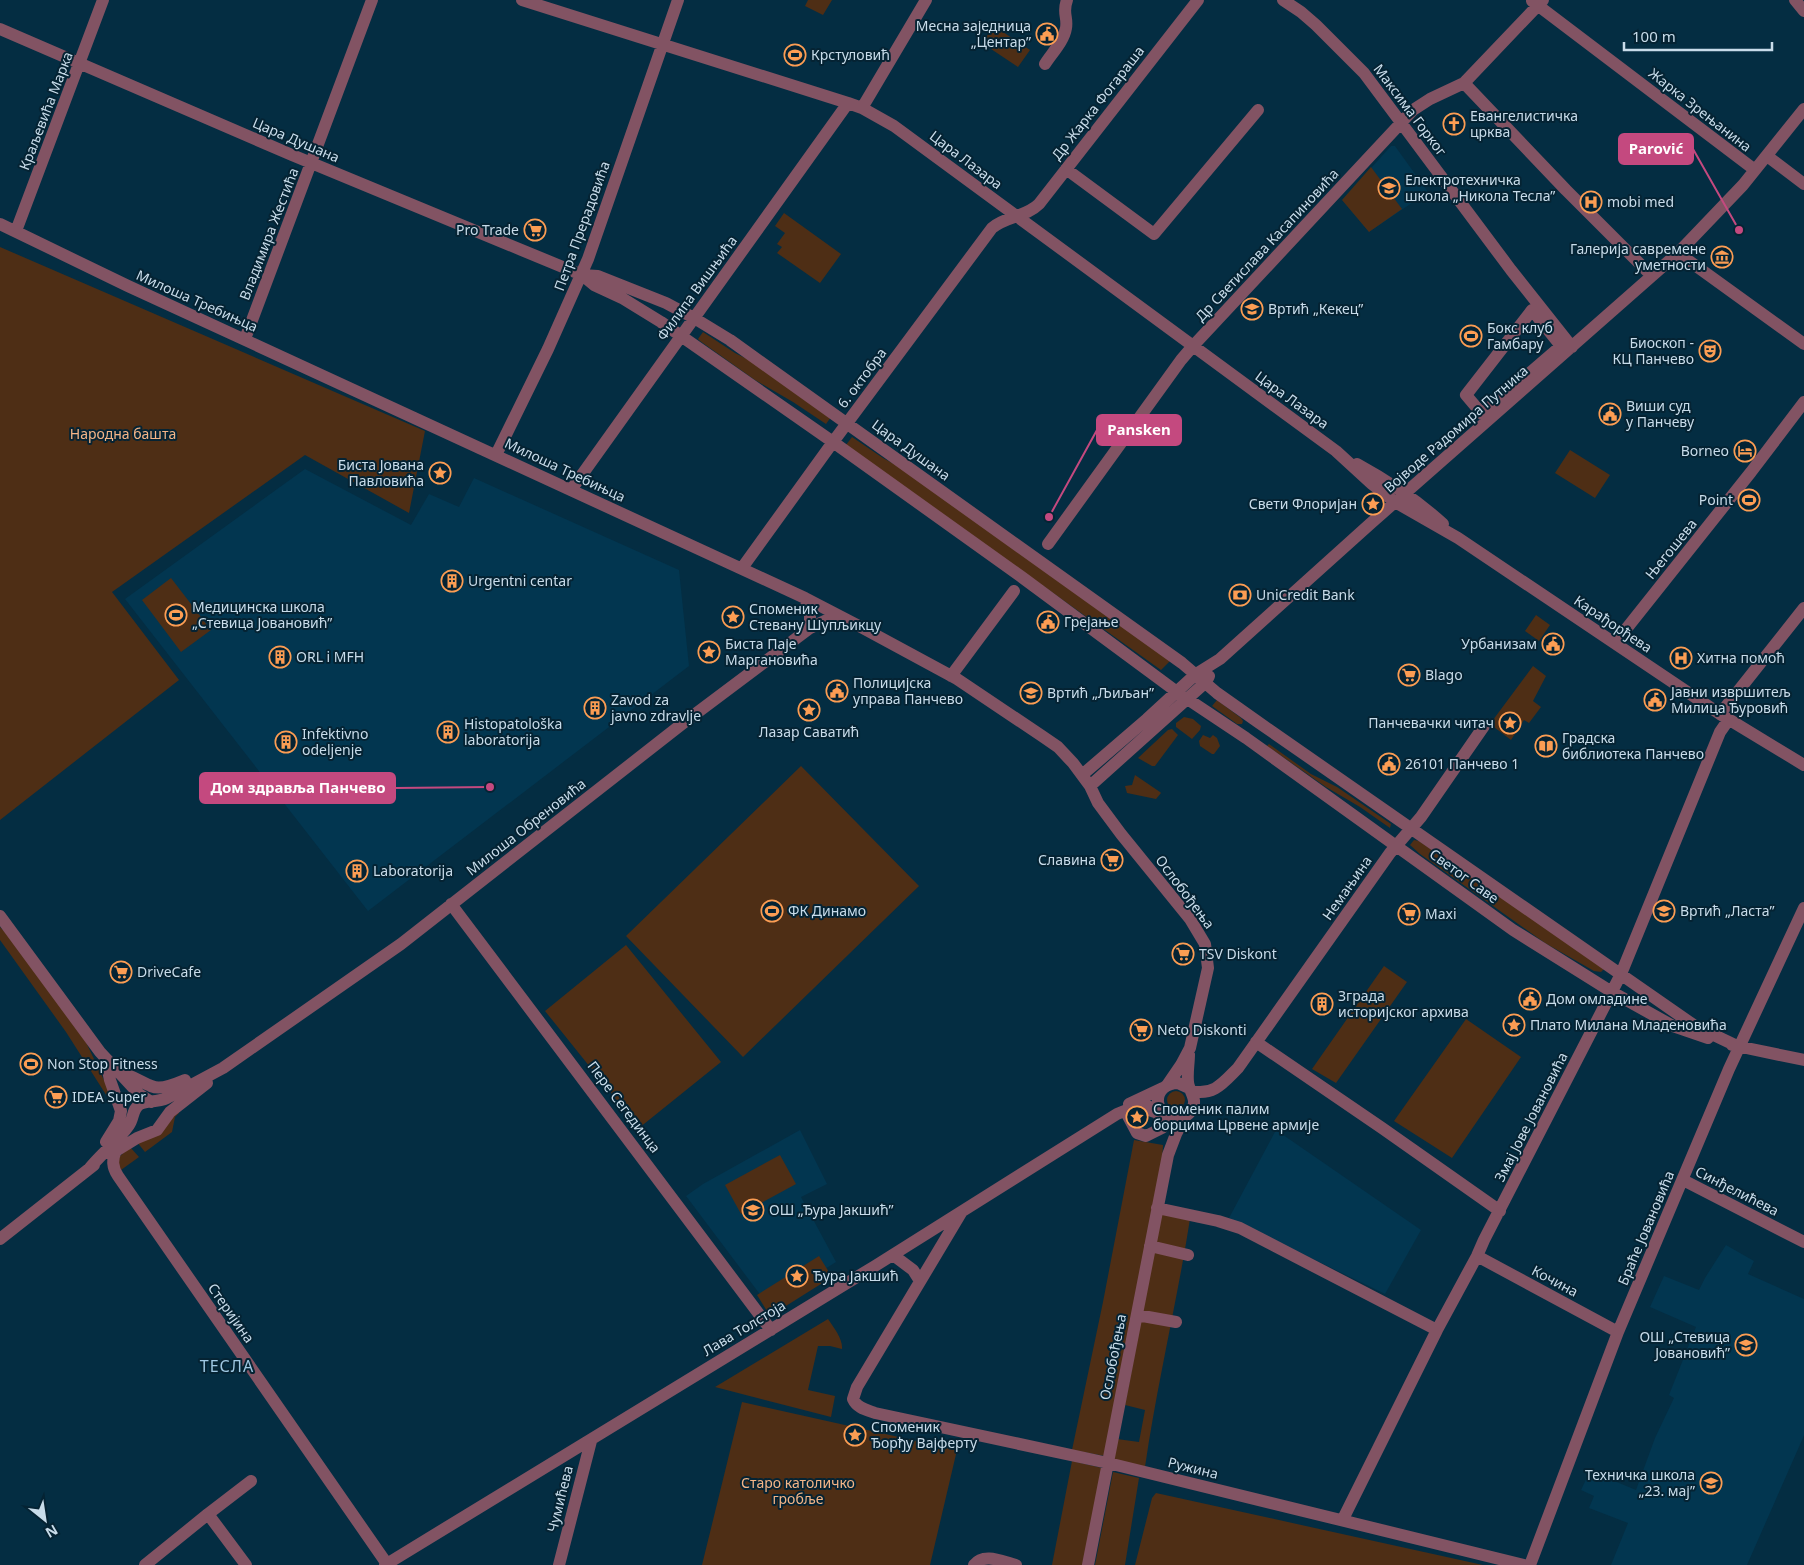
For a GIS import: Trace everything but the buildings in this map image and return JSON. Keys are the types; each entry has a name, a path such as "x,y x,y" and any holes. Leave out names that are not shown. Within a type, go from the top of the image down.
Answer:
{"street":[{"name":"Краљевића Марка","path":"16,231 103,0"},
{"name":"Владимира Жестића","path":"245,339 372,0"},
{"name":"Цара Лазара","path":"522,0 848,103 862,108 894,126 1336,452 1372,484 1400,498"},
{"name":"Петра Прерадовића","path":"496,455 582,275 678,0"},
{"path":"862,108 926,0"},
{"path":"1045,64 1063,36 1066,26 1064,12 1067,0"},
{"name":"Др Жарка Фогараша","path":"1016,216 1033,210 1198,0"},
{"name":"Максима Горког","path":"1283,0 1316,25 1364,73 1566,347"},
{"path":"1795,0 1804,11"},
{"name":"Др Светислава Касапиновића","path":"1048,544 1193,346 1413,110 1464,83 1537,2"},
{"name":"Жарка Зрењанина","path":"1537,2 1755,170"},
{"name":"Цара Душана","path":"0,29 311,164 582,275 594,285 643,310 833,442 1188,699"},
{"path":"1464,83 1566,190 1652,276"},
{"name":"Филипа Вишњића","path":"571,490 848,103"},
{"name":"Војводе Радомира Путника","path":"1090,786 1188,699 1201,678 1215,663 1566,347 1678,253 1755,170 1804,109"},
{"path":"1066,170 1154,234 1258,110"},
{"path":"1766,156 1804,184"},
{"name":"6. октобра","path":"742,568 992,228 1016,216"},
{"name":"Милоша Требињца","path":"0,224 128,286 742,568 859,626 951,676 998,705 1058,747 1074,763 1090,786"},
{"path":"1678,253 1804,344"},
{"name":"Цара Душана","path":"582,275 598,276 622,285 694,318 730,340 1182,662 1201,678"},
{"path":"1532,310 1566,347 1482,414 1466,395 1532,310"},
{"name":"Његошева","path":"1615,642 1703,534 1804,402"},
{"name":"Карађорђева","path":"1400,498 1724,717 1804,765"},
{"path":"951,676 1014,591"},
{"path":"804,598 810,612 810,628"},
{"name":"Змај Јове Јовановића","path":"1343,1519 1437,1330 1478,1256 1621,974 1720,732 1724,717 1804,608"},
{"name":"Милоша Обреновића","path":"223,1068 400,944 682,724 810,628 829,619 848,622"},
{"name":"Војводе Радомира Путника","path":"1082,775 1177,692 1201,678"},
{"name":"Светог Саве","path":"1201,678 1217,693 1695,1026 1739,1046"},
{"name":"Светог Саве","path":"1188,699 1246,738 1513,930 1612,992 1691,1034 1804,1060"},
{"name":"Немањина","path":"1238,1068 1484,726"},
{"name":"Ослобођења","path":"1090,786 1094,797 1121,834 1190,919 1206,944 1208,968 1190,1048 1166,1086"},
{"name":"Пере Сегединца","path":"451,904 771,1330"},
{"name":"Браће Јовановића","path":"1530,1565 1618,1332 1739,1046 1804,908"},
{"path":"0,916 100,1052 139,1094 162,1110 164,1120"},
{"path":"1256,1042 1500,1211"},
{"path":"1189,1112 1194,1101 1190,1090 1188,1074 1190,1048"},
{"path":"100,1052 129,1103 137,1129 148,1133"},
{"path":"101,1155 119,1121 121,1111 107,1066"},
{"path":"89,1169 128,1126 140,1104 170,1096 223,1068"},
{"path":"0,1239 116,1150 137,1138 157,1130 175,1107 201,1088 223,1068"},
{"path":"1238,1068 1233,1081 1224,1091 1180,1118 1173,1118 1161,1110 1158,1100 1166,1086 1178,1083 1190,1090 1201,1093 1214,1090 1238,1068"},
{"path":"120,1072 157,1088 168,1087 187,1079 207,1076"},
{"name":"Лава Толстоја","path":"1123,1118 1132,1101 1166,1086"},
{"name":"Лава Толстоја","path":"386,1564 591,1441 960,1213 1123,1118 1139,1105 1161,1110"},
{"name":"Ослобођења","path":"1161,1110 1166,1132 1168,1155"},
{"name":"Ослобођења","path":"1088,1565 1168,1155 1176,1134 1189,1112"},
{"name":"Стеријина","path":"116,1150 113,1167 118,1176 386,1564"},
{"name":"Синђелићева","path":"1683,1180 1804,1242"},
{"path":"1157,1208 1218,1221 1240,1228 1437,1330"},
{"path":"893,1255 913,1270 920,1281 960,1213"},
{"path":"1150,1246 1188,1255"},
{"name":"Кочина","path":"1478,1256 1618,1332"},
{"name":"Ружина","path":"920,1281 853,1396 856,1404 875,1413 1108,1463 1343,1519 1524,1565"},
{"path":"1136,1315 1176,1322"},
{"name":"Чумићева","path":"559,1565 591,1441"},
{"path":"145,1565 251,1481"},
{"path":"208,1514 246,1565"},
{"path":"974,1565 986,1558 1016,1565"}],"shaded area":[{"name":"Електротехничка школа „Никола Тесла”","path":"1391,146 1395,146 1428,192 1369,232 1342,200"},
{"path":"305,469 411,525 429,494 459,507 474,478 679,570 689,666 368,911 125,599"},
{"name":"ОШ „Ђура Јакшић”","path":"800,1130 827,1184 801,1197 836,1262 768,1305 686,1196 703,1184"},
{"path":"1276,1130 1421,1230 1385,1294 1229,1218"},
{"path":"1726,1245 1754,1261 1748,1274 1804,1299 1804,1435 1747,1565 1611,1565 1628,1523 1589,1508 1594,1496 1581,1490 1590,1471 1636,1490 1655,1438 1674,1398 1669,1395 1696,1327 1650,1307 1664,1276 1699,1290"}],"green space":[{"path":"808,0 832,0 823,15 805,6"},
{"path":"994,26 1030,50 1018,67 982,43"},
{"path":"1371,167 1402,209 1369,232 1342,200"},
{"path":"784,213 841,254 820,283 777,253 782,247 777,244 785,233 775,226"},
{"name":"Народна башта","path":"0,247 425,431 409,513 305,455 112,592 179,680 0,820"},
{"path":"703,332 735,353 757,364 831,417 826,424 755,380 700,341 698,339"},
{"path":"852,437 901,468 1171,660 1161,670 846,445"},
{"path":"1570,450 1610,475 1595,498 1555,473"},
{"name":"Медицинска школа „Стевица Јовановић”","path":"171,578 211,630 181,652 142,600"},
{"path":"1536,615 1550,625 1539,641 1525,631"},
{"path":"1533,666 1546,676 1533,701 1541,707 1529,723 1524,720 1511,740 1490,724"},
{"path":"1217,700 1241,718 1242,724 1237,724 1212,706"},
{"path":"1184,717 1193,719 1201,726 1192,739 1176,727 1176,723"},
{"path":"1172,729 1178,735 1155,766 1138,758 1168,730"},
{"path":"1203,735 1210,738 1213,735 1217,738 1220,746 1214,754 1200,746 1199,741"},
{"path":"1269,744 1311,774 1337,787 1391,824 1390,828 1267,746"},
{"name":"ФК Динамо","path":"801,766 919,886 743,1057 626,936"},
{"path":"1135,775 1161,793 1156,799 1127,793 1125,786 1132,785"},
{"path":"1414,840 1419,841 1605,968 1601,972 1594,971 1545,943 1420,854 1410,845"},
{"path":"0,927 14,941 84,1038 113,1099 110,1101 66,1032 0,940"},
{"path":"626,945 721,1062 639,1128 545,1011"},
{"path":"1384,966 1407,982 1336,1083 1312,1069"},
{"path":"1466,1019 1521,1057 1452,1158 1394,1121"},
{"path":"1172,1091 1180,1091 1185,1096 1183,1107 1172,1109 1167,1104 1167,1096"},
{"path":"177,1111 179,1113 175,1117 172,1132 145,1152 137,1142"},
{"path":"1134,1140 1163,1145 1162,1163 1105,1456 1072,1450"},
{"path":"130,1147 139,1157 121,1170 119,1167 119,1157"},
{"path":"780,1155 796,1184 741,1214 725,1185"},
{"path":"1161,1214 1190,1219 1145,1467 1113,1460 1117,1439 1139,1442 1145,1410 1125,1405"},
{"path":"819,1256 832,1277 770,1316 757,1295"},
{"path":"828,1319 840,1337 842,1349 818,1346 808,1390 835,1396 831,1417 715,1387"},
{"name":"Старо католичко гробље","path":"742,1402 957,1450 930,1565 702,1565"},
{"path":"1072,1461 1102,1468 1084,1565 1052,1565"},
{"path":"1113,1472 1139,1478 1125,1565 1095,1565"},
{"path":"1156,1493 1483,1565 1135,1565 1152,1498"}],"place":[{"name":"Месна заједница „Центар”","path":"1047,34"},
{"name":"Крстуловић","path":"795,55"},
{"name":"Евангелистичка црква","path":"1454,124"},
{"name":"Електротехничка школа „Никола Тесла”","path":"1389,188"},
{"name":"mobi med","path":"1591,202"},
{"name":"Pro Trade","path":"535,230"},
{"name":"Parović","path":"1739,230"},
{"name":"Галерија савремене уметности","path":"1722,257"},
{"name":"Вртић „Кекец”","path":"1252,309"},
{"name":"Бокс клуб Гамбару","path":"1471,336"},
{"name":"Биоскоп - КЦ Панчево","path":"1710,351"},
{"name":"Виши суд у Панчеву","path":"1610,414"},
{"name":"Borneo","path":"1745,451"},
{"name":"Биста Јована Павловића","path":"440,473"},
{"name":"Point","path":"1749,500"},
{"name":"Свети Флоријан","path":"1373,504"},
{"name":"Pansken","path":"1049,517"},
{"name":"Urgentni centar","path":"452,581"},
{"name":"UniCredit Bank","path":"1240,595"},
{"name":"Медицинска школа „Стевица Јовановић”","path":"176,615"},
{"name":"Споменик Стевану Шупљикцу","path":"733,617"},
{"name":"Грејање","path":"1048,622"},
{"name":"Урбанизам","path":"1553,644"},
{"name":"Биста Паје Маргановића","path":"709,652"},
{"name":"ORL i MFH","path":"280,657"},
{"name":"Хитна помоћ","path":"1681,658"},
{"name":"Blago","path":"1409,675"},
{"name":"Полицијска управа Панчево","path":"837,691"},
{"name":"Вртић „Љиљан”","path":"1031,693"},
{"name":"Јавни извршитељ Милица Ђуровић","path":"1655,700"},
{"name":"Zavod za javno zdravlje","path":"595,708"},
{"name":"Лазар Саватић","path":"809,710"},
{"name":"Панчевачки читач","path":"1510,723"},
{"name":"Histopatološka laboratorija","path":"448,732"},
{"name":"Infektivno odeljenje","path":"286,742"},
{"name":"Градска библиотека Панчево","path":"1546,746"},
{"name":"26101 Панчево 1","path":"1389,764"},
{"name":"Дом здравља Панчево","path":"490,787"},
{"name":"Славина","path":"1112,860"},
{"name":"Laboratorija","path":"357,871"},
{"name":"ФК Динамо","path":"772,911"},
{"name":"Вртић „Ласта”","path":"1664,911"},
{"name":"Maxi","path":"1409,914"},
{"name":"TSV Diskont","path":"1183,954"},
{"name":"DriveCafe","path":"121,972"},
{"name":"Дом омладине","path":"1530,999"},
{"name":"Зграда историјског архива","path":"1322,1004"},
{"name":"Плато Милана Младеновића","path":"1514,1025"},
{"name":"Neto Diskonti","path":"1141,1030"},
{"name":"Non Stop Fitness","path":"31,1064"},
{"name":"IDEA Super","path":"56,1097"},
{"name":"Споменик палим борцима Црвене армије","path":"1137,1117"},
{"name":"ОШ „Ђура Јакшић”","path":"753,1210"},
{"name":"Ђура Јакшић","path":"797,1276"},
{"name":"ОШ „Стевица Јовановић”","path":"1746,1345"},
{"name":"Споменик Ђорђу Вајферту","path":"855,1435"},
{"name":"Техничка школа „23. мај”","path":"1711,1483"}],"district":[{"name":"ТЕСЛА","path":"227,1366"}]}
